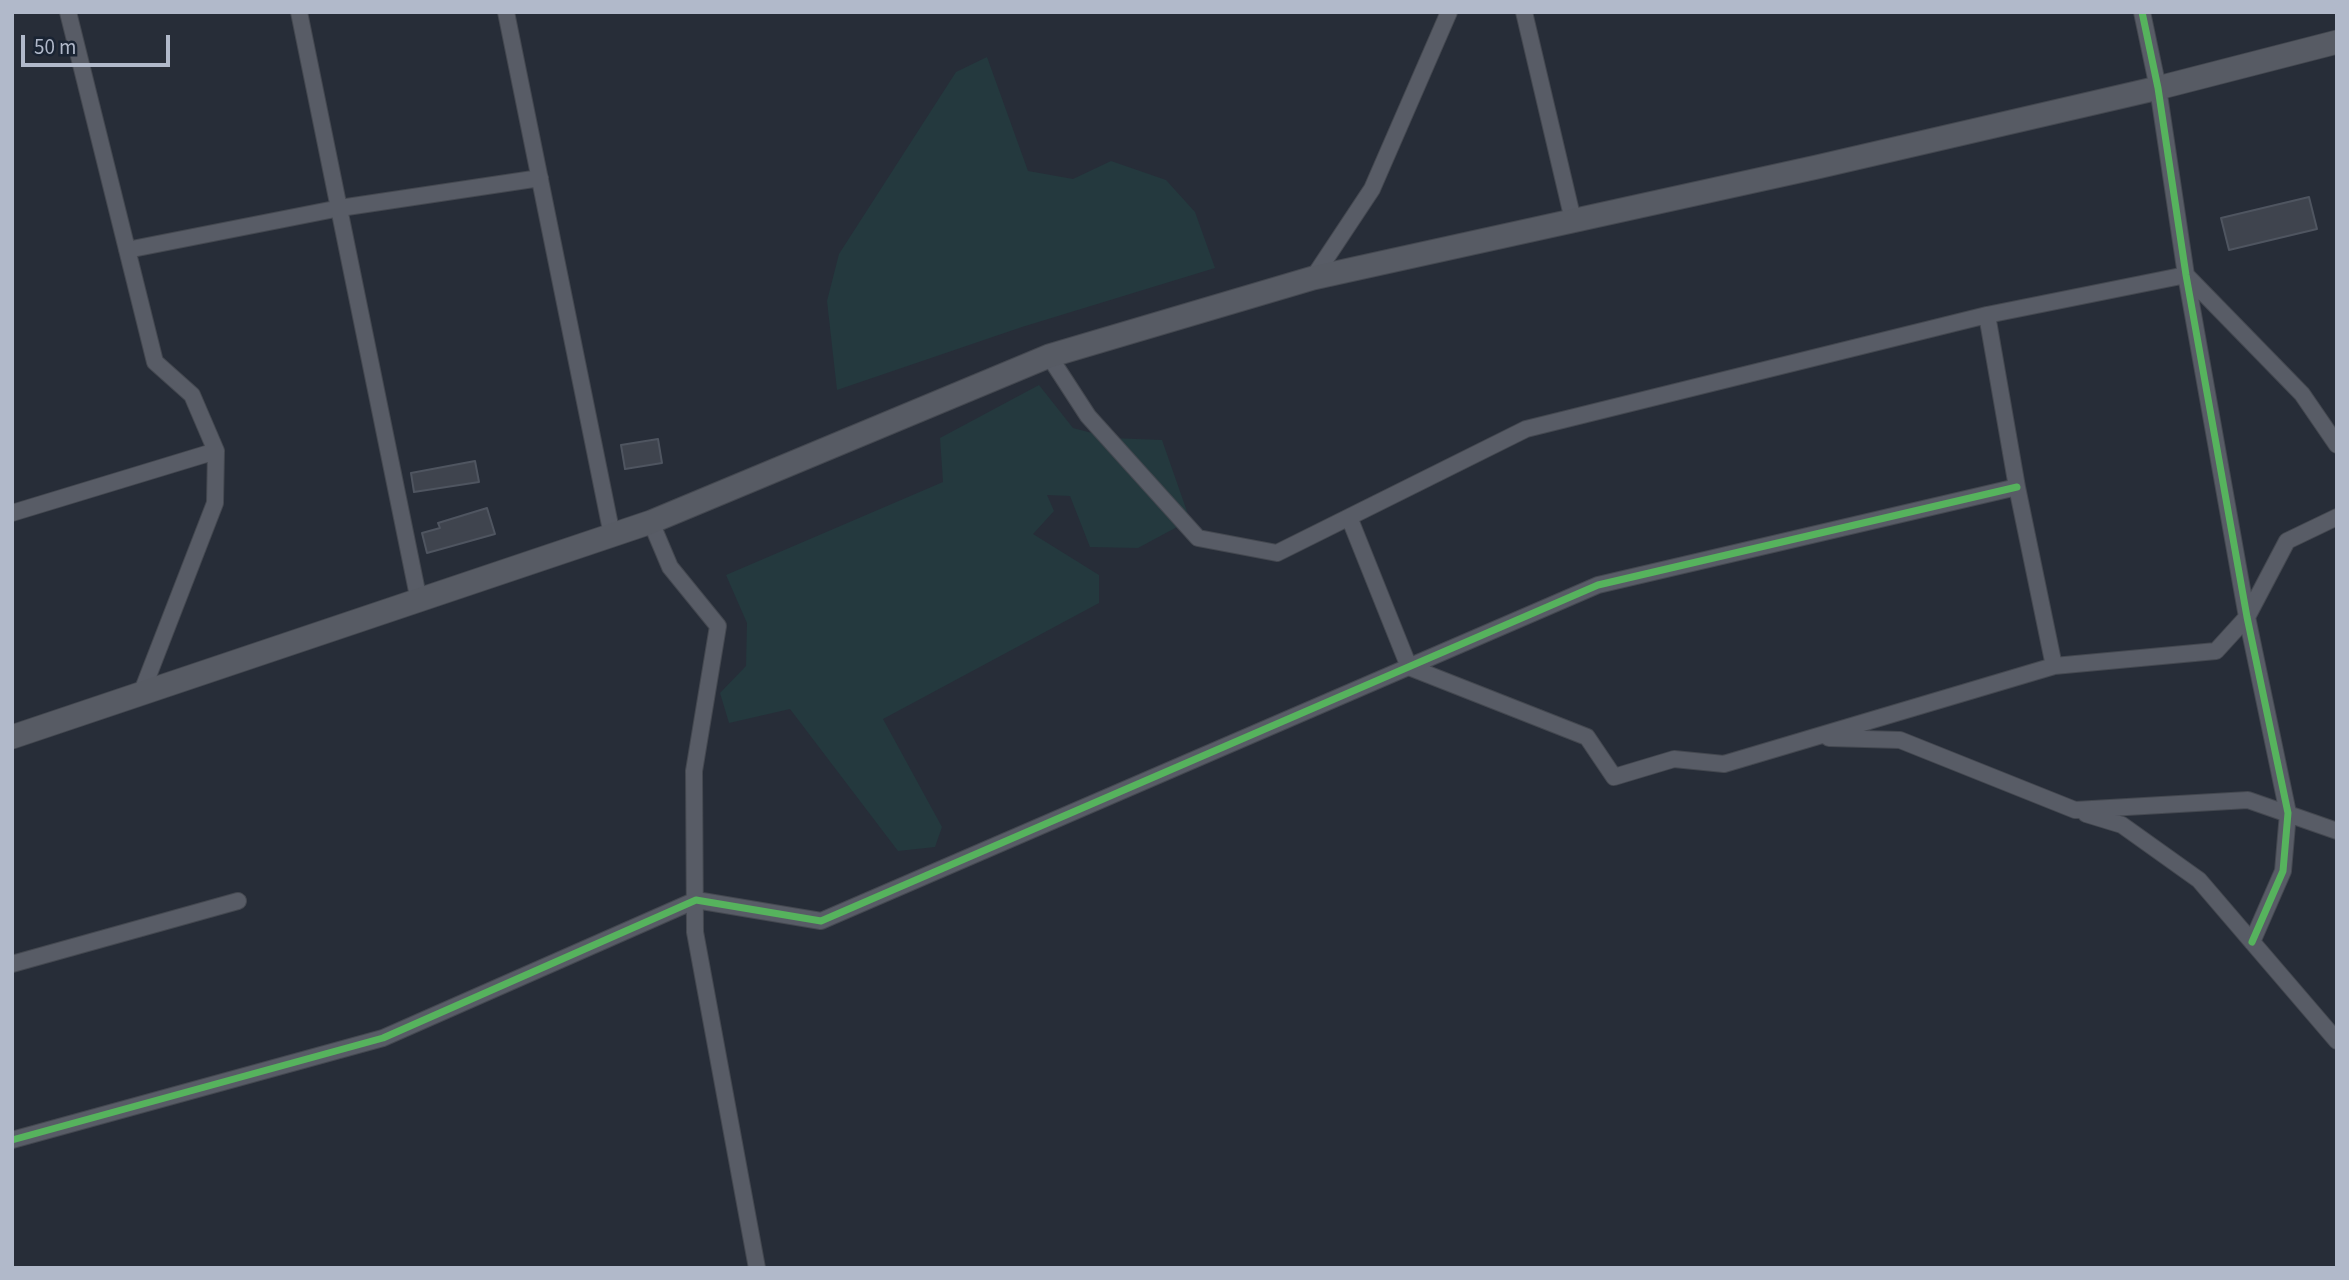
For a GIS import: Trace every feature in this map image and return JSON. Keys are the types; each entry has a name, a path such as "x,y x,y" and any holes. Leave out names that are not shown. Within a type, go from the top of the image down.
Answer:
{"main road":[{"path":"12,737 651,522 1049,356 1314,278 2158,88 2337,42"}],"street":[{"path":"68,12 155,362 192,395 216,452 215,503 141,694"},
{"path":"299,12 419,601"},
{"path":"506,12 612,535"},
{"path":"1314,278 1372,189 1449,12"},
{"path":"1524,12 1573,220"},
{"path":"2141,12 2158,88 2186,275 2247,617 2288,813 2283,872 2252,942"},
{"path":"127,250 340,208 540,178"},
{"path":"1049,356 1088,416 1198,538 1277,553 1526,429 1987,315 2186,275"},
{"path":"2186,275 2302,394 2337,444"},
{"path":"1987,315 2017,487 2054,666"},
{"path":"12,513 216,452"},
{"path":"12,1140 383,1038 696,900 821,921 1598,585 2017,487"},
{"path":"1349,517 1409,667 1587,737 1614,777 1674,759 1724,764 2054,666 2216,651 2247,617 2287,541 2337,517"},
{"path":"651,522 670,567 718,625 694,771 695,932 757,1268"},
{"path":"1812,738 1900,740 2074,810 2122,825 2199,880 2337,1041"},
{"path":"2074,810 2248,800 2337,831"},
{"path":"12,964 238,901"}],"green space":[{"path":"987,57 1028,171 1073,179 1111,161 1166,180 1195,212 1215,268 1022,327 837,390 827,301 839,254 956,72"},
{"path":"1039,385 1073,428 1111,438 1162,440 1190,520 1138,548 1090,547 1070,496 1047,495 1054,511 1033,534 1099,575 1099,603 883,719 942,827 935,847 898,851 790,709 729,723 720,693 746,666 747,623 726,575 943,482 940,438"}],"building":[{"path":"2309,197 2317,229 2229,250 2221,218"},
{"path":"658,439 662,463 625,469 621,445"},
{"path":"475,461 479,482 414,492 411,473"},
{"path":"487,508 495,534 427,553 422,533 440,528 438,523"}],"cycle path":[{"path":"2142,12 2158,88 2186,275 2247,617 2288,813 2283,871 2252,942"},
{"path":"12,1140 383,1038 696,900 821,921 1598,585 2017,487"}]}
